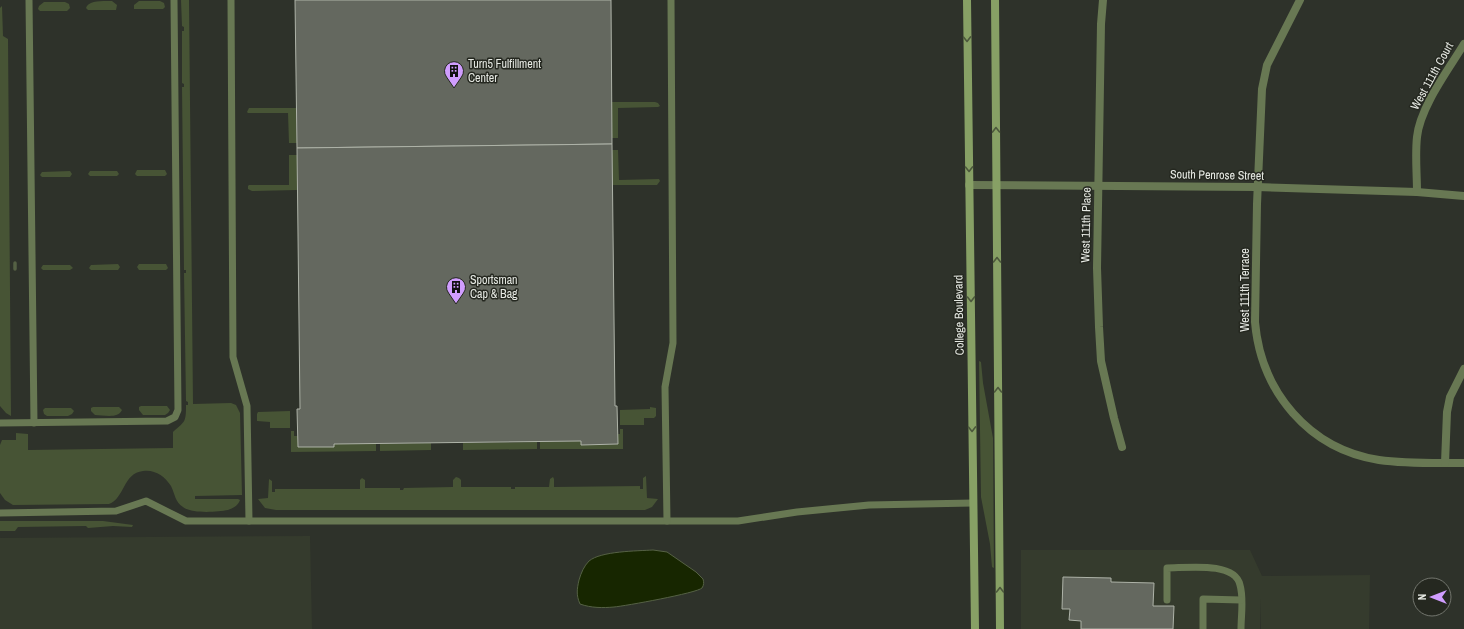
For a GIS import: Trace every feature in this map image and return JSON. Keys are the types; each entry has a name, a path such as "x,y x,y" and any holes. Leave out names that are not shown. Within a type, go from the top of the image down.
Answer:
{"main road":[{"name":"College Boulevard","path":"967,0 975,629"},
{"path":"995,0 1000,629"}],"street":[{"name":"West 111th Place","path":"1103,0 1100,24 1097,268 1101,361 1122,447"},
{"name":"West 111th Terrace","path":"1300,0 1267,65 1262,88 1260,109 1255,322 1256,335 1267,373 1279,396 1297,417 1313,432 1335,446 1363,456 1385,461 1464,463"},
{"name":"West 111th Court","path":"1417,192 1417,136 1422,116 1464,44"},
{"name":"South Penrose Street","path":"969,185 1257,187 1417,192 1464,196"},
{"path":"1445,463 1447,412 1450,397 1464,369"}],"lane":[{"path":"29,0 34,424"},
{"path":"0,423 34,424 168,422 175,417 178,410 174,0"},
{"path":"231,0 233,357 247,406 249,521"},
{"path":"667,521 665,388 673,343 671,0"},
{"path":"0,513 116,511 146,501 186,521 738,521 797,512 869,505 973,503"},
{"path":"1167,600 1167,568 1217,568 1230,572 1237,578 1240,585 1241,629"},
{"path":"1203,629 1203,599 1241,600"}],"shaded area":[{"path":"181,0 189,0 193,404 231,403 236,405 240,413 242,495 195,496 195,499 240,500 237,505 228,510 211,512 192,511 178,503 171,486 166,479 155,472 143,471 132,476 118,497 109,504 13,505 5,500 0,493 0,445 2,440 16,440 16,433 28,434 28,450 173,448 173,432 185,419 186,405 188,405 188,402 186,401 184,273 186,273 186,270 184,270 182,87 184,87 184,84 182,83 182,31 184,31 184,27 182,26"},
{"path":"112,1 117,5 116,10 88,10 86,8 87,5 93,2"},
{"path":"139,1 160,1 164,3 165,7 163,9 134,9 134,5"},
{"path":"44,2 65,2 69,4 70,8 67,11 40,11 38,9 39,6"},
{"path":"2,6 3,36 8,39 11,416 0,406 0,8"},
{"path":"611,102 655,102 660,106 618,108 618,138 612,138"},
{"path":"249,108 296,108 297,143 289,143 288,113 248,113"},
{"path":"612,150 618,150 619,180 659,179 660,181 657,185 612,185"},
{"path":"289,155 297,155 297,190 252,191 248,189 249,185 289,185"},
{"path":"137,170 165,170 167,174 165,176 137,176 135,174"},
{"path":"70,171 72,174 70,177 42,177 40,175 42,172"},
{"path":"90,171 117,171 119,174 117,176 90,176 88,174"},
{"path":"118,264 120,267 118,270 91,270 89,268 91,265"},
{"path":"139,264 166,264 168,268 166,270 139,270 137,267"},
{"path":"43,265 70,265 73,268 70,270 43,270 41,268"},
{"path":"979,361 981,362 983,383 993,438 994,568 992,567 990,544 981,497"},
{"path":"167,406 170,410 165,415 143,415 139,410 139,407"},
{"path":"119,407 122,410 114,416 95,415 91,411 91,408"},
{"path":"650,407 656,408 656,416 654,418 644,418 644,425 620,425 620,410 650,409"},
{"path":"45,408 71,408 74,411 68,416 47,416 44,414 43,410"},
{"path":"290,411 290,428 270,428 270,422 257,421 258,412"},
{"path":"620,429 623,429 623,449 540,449 540,442 581,441 581,445 618,444 618,434 620,434"},
{"path":"291,431 294,431 294,436 298,436 298,447 334,447 334,444 376,444 376,451 291,452"},
{"path":"537,442 537,449 463,450 463,443"},
{"path":"431,443 431,450 380,451 380,444"},
{"path":"646,476 647,498 658,499 652,507 645,510 276,510 265,508 258,499 268,498 269,479 272,481 272,492 275,492 275,489 360,489 360,480 362,478 365,480 365,488 400,488 400,490 403,490 404,488 453,487 453,480 456,477 461,480 461,487 511,487 511,489 515,489 515,487 549,487 550,479 553,477 554,487 640,486 640,489 643,489 643,478"},
{"path":"0,521 103,521 133,525 132,527 113,526 88,528 86,526 18,527 15,531 0,531"},
{"path":"310,536 312,629 0,629 0,538"},
{"path":"653,550 667,552 696,572 703,579 704,584 702,588 675,596 614,607 606,608 580,604 577,595 578,583 583,570 589,561 610,553"},
{"path":"1021,550 1250,550 1262,576 1370,575 1369,629 1261,629 1261,598 1260,629 1021,629"}],"building":[{"name":"Turn5 Fulfillment Center","path":"295,0 611,0 612,144 297,148"},
{"name":"Sportsman Cap & Bag","path":"612,144 615,406 617,406 618,444 581,445 581,441 334,444 334,447 298,447 297,409 300,409 297,148"},
{"path":"1063,577 1111,578 1111,582 1154,583 1153,606 1174,606 1173,629 1081,629 1081,621 1069,620 1070,609 1062,609"}],"waterway":[{"path":"15,263 15,269"}],"place":[{"name":"Turn5 Fulfillment Center","path":"454,88"},
{"name":"Sportsman Cap & Bag","path":"456,304"}]}
